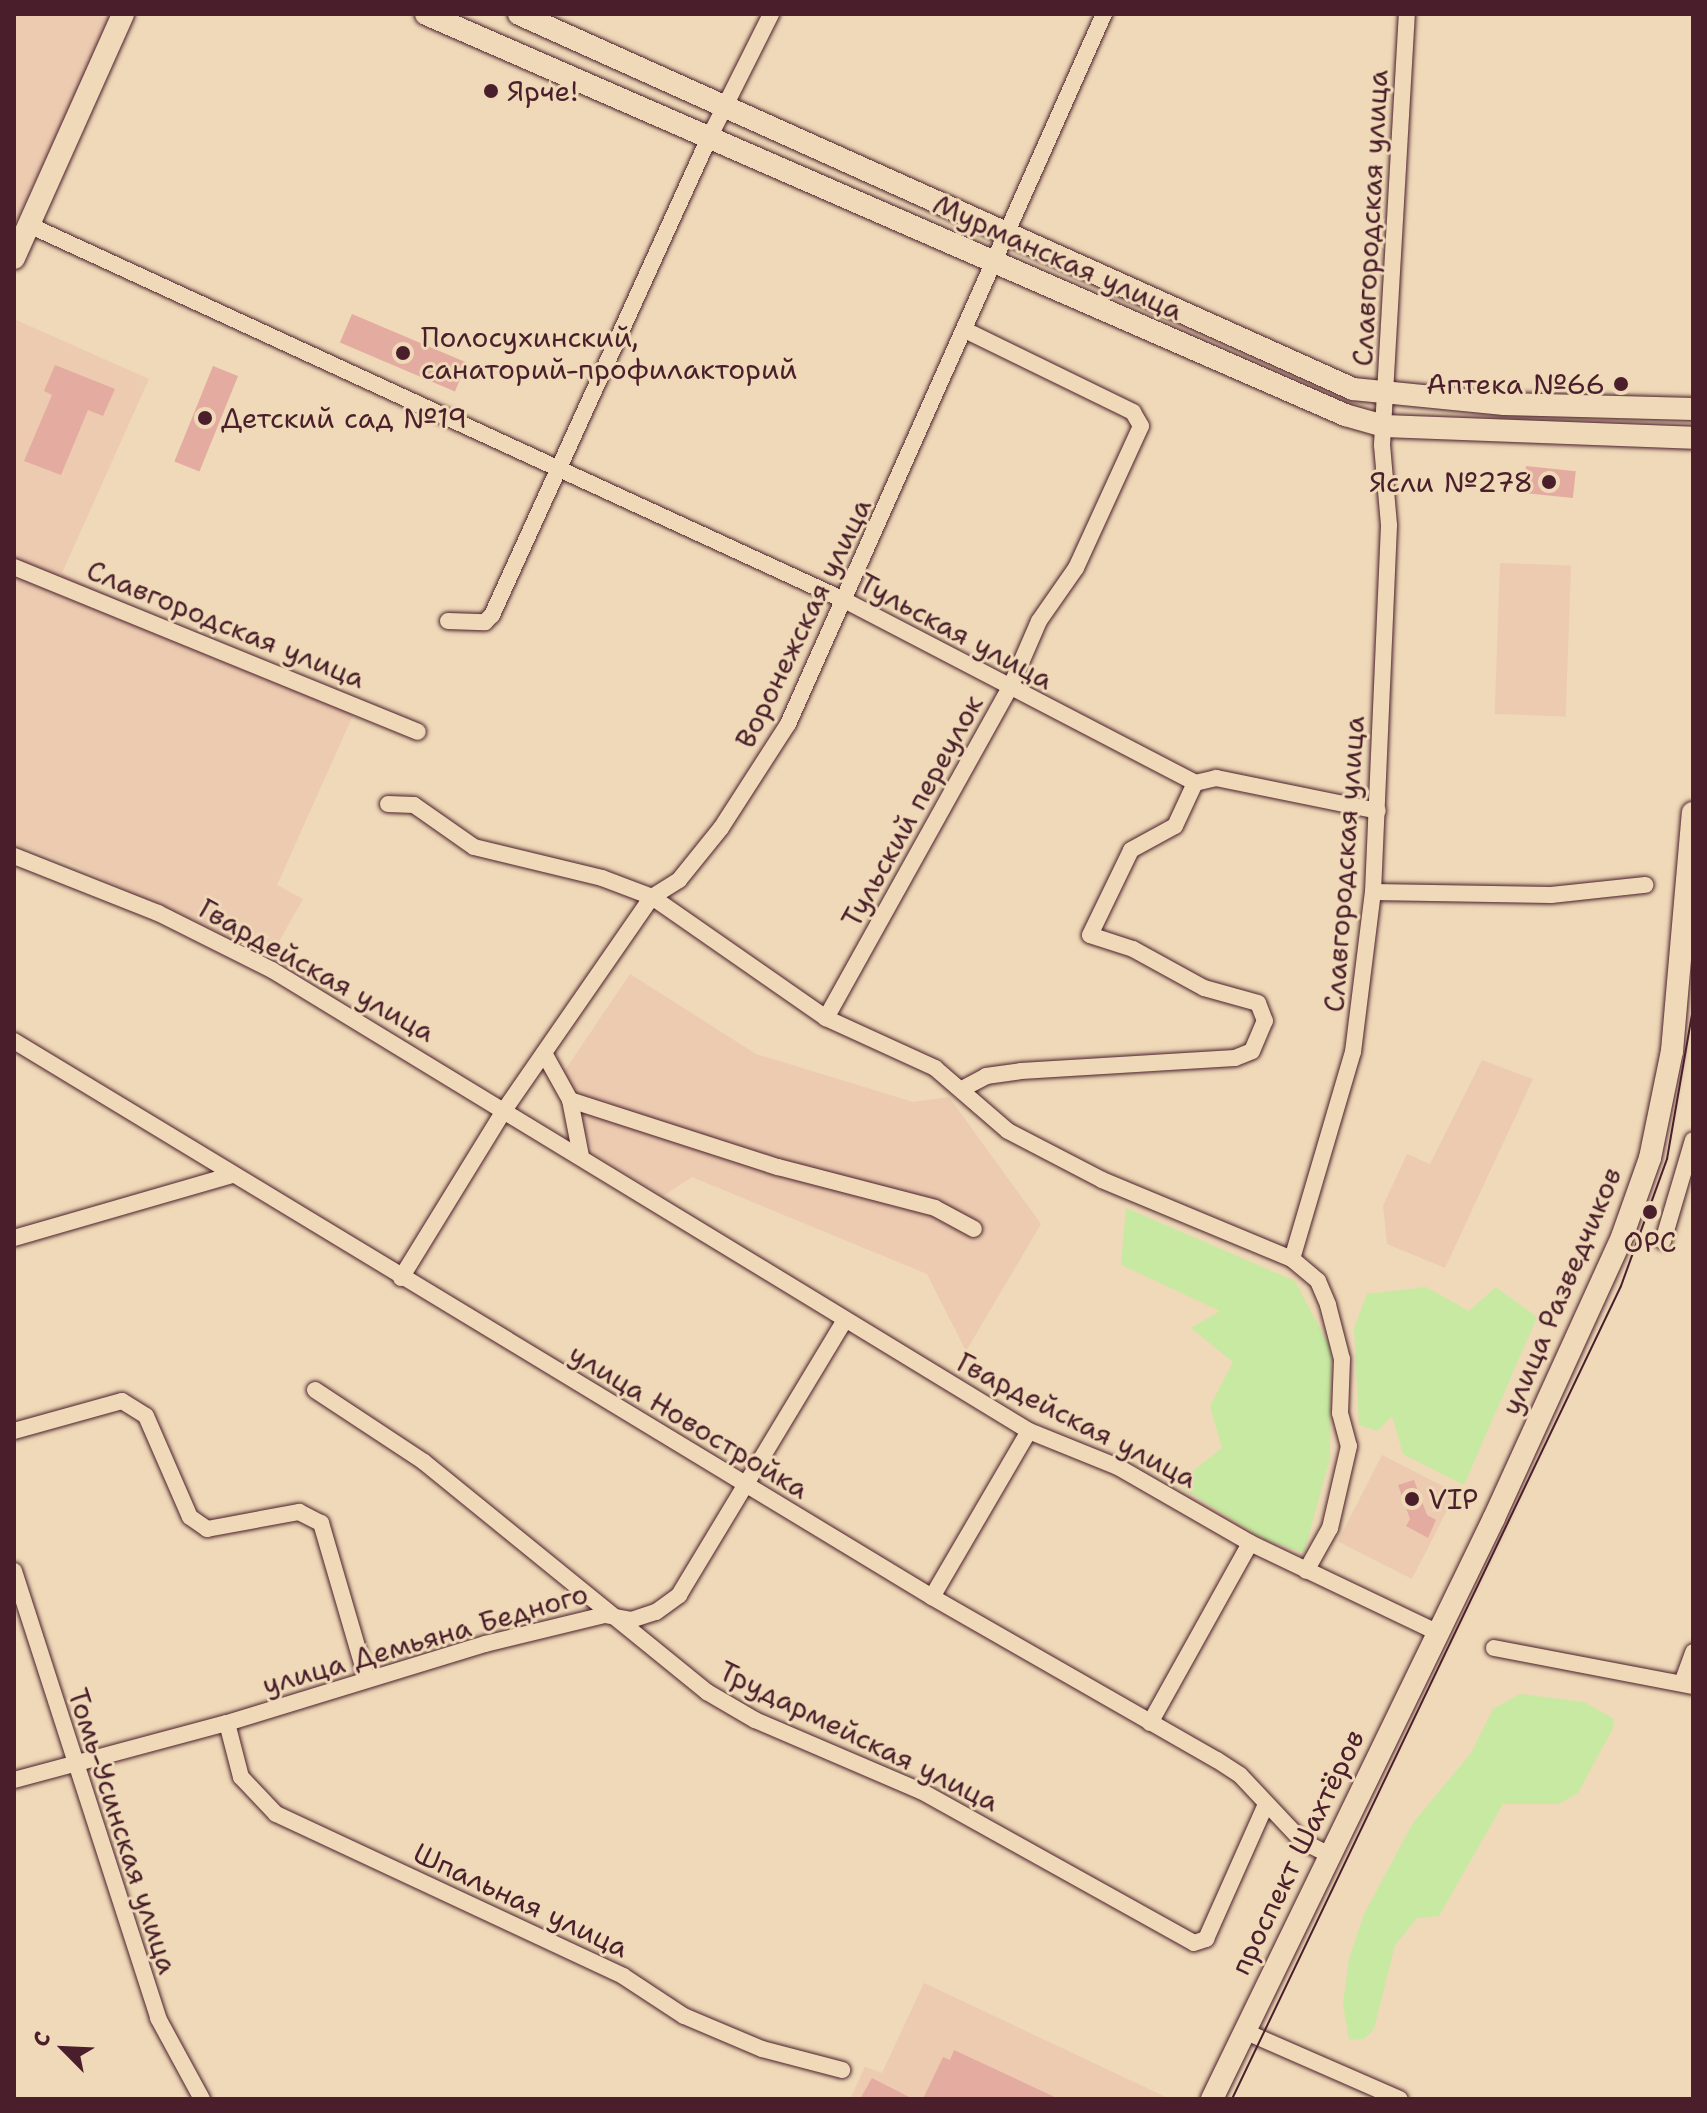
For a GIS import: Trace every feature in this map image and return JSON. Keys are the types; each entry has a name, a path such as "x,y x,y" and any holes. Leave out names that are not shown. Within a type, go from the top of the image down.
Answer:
{"main road":[{"path":"14,258 123,14"},
{"name":"Мурманская улица","path":"426,14 1274,385 1384,426 1693,438"},
{"name":"Мурманская улица","path":"519,14 1284,362 1387,396 1693,409"},
{"name":"улица Разведчиков","path":"1439,1633 1597,1297 1650,1158 1683,976 1693,813"},
{"name":"проспект Шахтёров","path":"1212,2099 1328,1854 1439,1633"}],"street":[{"path":"448,621 485,622 492,615 709,138 727,110 771,14"},
{"name":"Воронежская улица","path":"401,1278 505,1109 652,897 679,880 760,771 846,601 1104,14"},
{"name":"Славгородская улица","path":"1292,1259 1353,1052 1373,892 1389,525 1384,426 1407,14"},
{"name":"Тульская улица","path":"29,225 214,312 479,428 558,468 846,601 1195,783 1216,778 1378,811"},
{"name":"Тульский переулок","path":"826,1018 1010,688 1039,621 1076,568 1141,416 965,330"},
{"name":"Славгородская улица","path":"14,567 418,732"},
{"path":"962,1089 986,1076 1021,1071 1235,1058 1252,1051 1262,1036 1266,1010 1258,1003 1204,988 1133,949 1090,935 1131,850 1175,826 1195,783"},
{"path":"388,804 414,805 474,847 589,874 652,897 826,1018 911,1055 962,1089 1008,1131 1054,1157 1292,1259 1318,1281 1328,1305 1342,1359 1340,1413 1349,1446 1330,1528 1306,1571"},
{"name":"Гвардейская улица","path":"14,856 158,913 272,970 505,1109 843,1323 1029,1431 1118,1467 1250,1543 1439,1633"},
{"path":"1373,892 1551,895 1645,885"},
{"name":"улица Новостройка","path":"14,1041 932,1597 1240,1775 1302,1841 1328,1854"},
{"path":"544,1053 570,1100 581,1156"},
{"path":"570,1100 778,1167 935,1208 974,1229"},
{"path":"1663,1241 1693,1140"},
{"path":"14,1238 232,1175"},
{"name":"улица Демьяна Бедного","path":"14,1780 71,1760 227,1723 366,1677 605,1615 631,1620 679,1595 748,1486 843,1323"},
{"name":"Трудармейская улица","path":"315,1390 424,1462 678,1673 755,1720 921,1791 1194,1943 1206,1939 1266,1804"},
{"path":"14,1431 122,1401 146,1416 190,1517 207,1529 299,1512 321,1523 366,1677"},
{"path":"932,1597 1029,1431"},
{"path":"1150,1723 1250,1543"},
{"name":"Томь-Усинская улица","path":"14,1571 71,1760 158,2018 202,2099"},
{"path":"1494,1648 1688,1684 1693,1652"},
{"name":"Шпальная улица","path":"227,1723 241,1777 276,1814 623,1976 684,2016 762,2049 842,2070"},
{"path":"1244,2031 1394,2098"}],"shaded area":[{"path":"14,14 122,14 95,52 14,225"},
{"path":"14,319 149,379 62,573 354,713 277,885 303,899 268,961 77,866 14,843"},
{"path":"1500,563 1571,565 1566,716 1495,714"},
{"path":"630,974 756,1054 913,1102 949,1097 1041,1224 966,1351 927,1274 692,1177 663,1196 594,1154 561,1076"},
{"path":"1482,1060 1533,1079 1445,1268 1387,1244 1383,1206 1407,1154 1430,1164"},
{"path":"1382,1455 1456,1493 1412,1579 1338,1541"},
{"path":"924,1983 1170,2099 850,2099 865,2067 882,2073"}],"green space":[{"path":"1126,1208 1295,1281 1331,1349 1330,1458 1304,1553 1264,1539 1176,1484 1222,1448 1210,1406 1233,1362 1191,1328 1220,1311 1121,1265"},
{"path":"1426,1287 1469,1311 1496,1287 1537,1317 1464,1485 1403,1454 1392,1416 1378,1431 1359,1425 1354,1328 1367,1294"},
{"path":"1520,1694 1584,1702 1614,1719 1613,1728 1578,1793 1559,1804 1503,1804 1439,1916 1417,1918 1395,1945 1374,2029 1364,2039 1349,2040 1343,2003 1349,1959 1364,1914 1413,1823 1471,1753 1493,1709"}],"building":[{"name":"Полосухинский, санаторий-профилакторий","path":"352,314 467,363 455,391 340,343"},
{"path":"55,365 115,389 103,416 88,410 61,475 24,461 52,395 44,391"},
{"name":"Детский сад №19","path":"213,366 238,376 199,472 174,461"},
{"name":"Ясли №278","path":"1526,466 1576,471 1573,498 1523,493"},
{"name":"VIP","path":"1414,1480 1427,1515 1436,1520 1428,1538 1406,1526 1410,1519 1398,1485"},
{"path":"954,2050 1059,2099 923,2099 943,2057 950,2060"},
{"path":"872,2078 913,2099 860,2099"}],"tram line":[{"path":"1232,2099 1621,1286 1667,1159 1693,1009"}],"place":[{"name":"Ярче!","path":"491,91"},
{"name":"Полосухинский, санаторий-профилакторий","path":"403,353"},
{"name":"Аптека №66","path":"1621,384"},
{"name":"Детский сад №19","path":"205,418"},
{"name":"Ясли №278","path":"1549,482"},
{"name":"ОРС","path":"1650,1212"},
{"name":"VIP","path":"1412,1499"}]}
